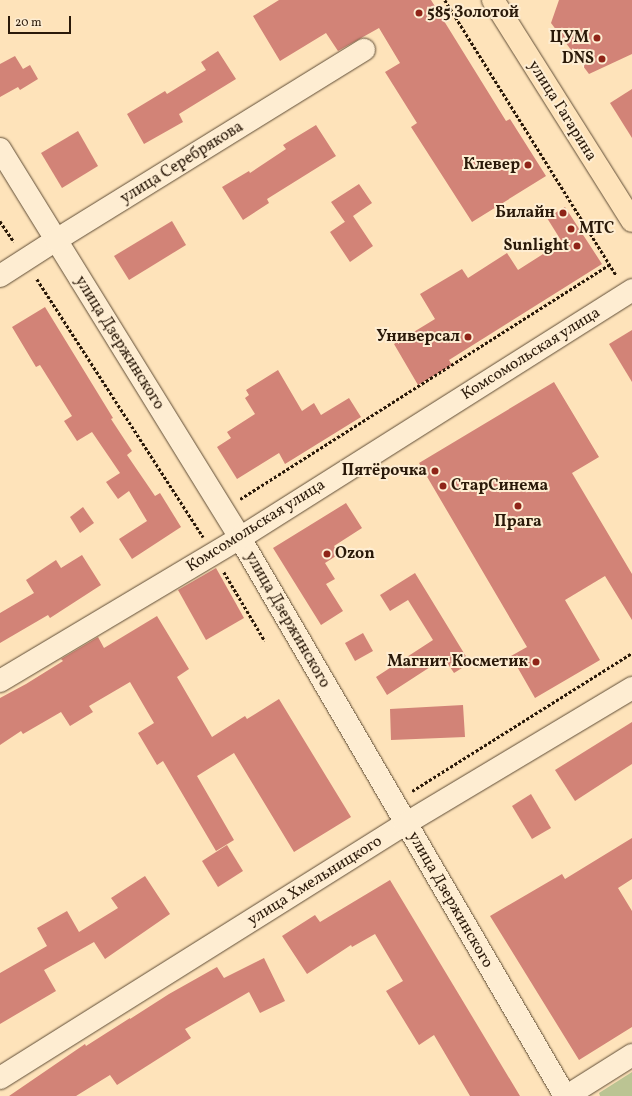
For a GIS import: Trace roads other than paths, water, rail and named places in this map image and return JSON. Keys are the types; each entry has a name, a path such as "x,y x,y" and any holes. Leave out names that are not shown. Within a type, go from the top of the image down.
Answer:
{"main road":[{"name":"улица Гагарина","path":"492,0 632,221"}],"street":[{"name":"улица Серебрякова","path":"0,276 364,50"},
{"name":"улица Дзержинского","path":"0,149 240,538 405,824 566,1096"},
{"name":"Комсомольская улица","path":"0,681 240,538 630,292"},
{"name":"улица Хмельницкого","path":"0,1078 405,824 632,688"},
{"path":"566,1096 632,1055"}],"place":[{"name":"585 Золотой","path":"419,13"},
{"name":"ЦУМ","path":"597,38"},
{"name":"DNS","path":"602,59"},
{"name":"Клевер","path":"528,165"},
{"name":"Билайн","path":"563,213"},
{"name":"МТС","path":"571,229"},
{"name":"Sunlight","path":"577,246"},
{"name":"Универсал","path":"468,337"},
{"name":"Пятёрочка","path":"435,471"},
{"name":"СтарСинема","path":"443,486"},
{"name":"Прага","path":"518,506"},
{"name":"Ozon","path":"327,554"},
{"name":"Магнит Косметик","path":"536,662"}]}
